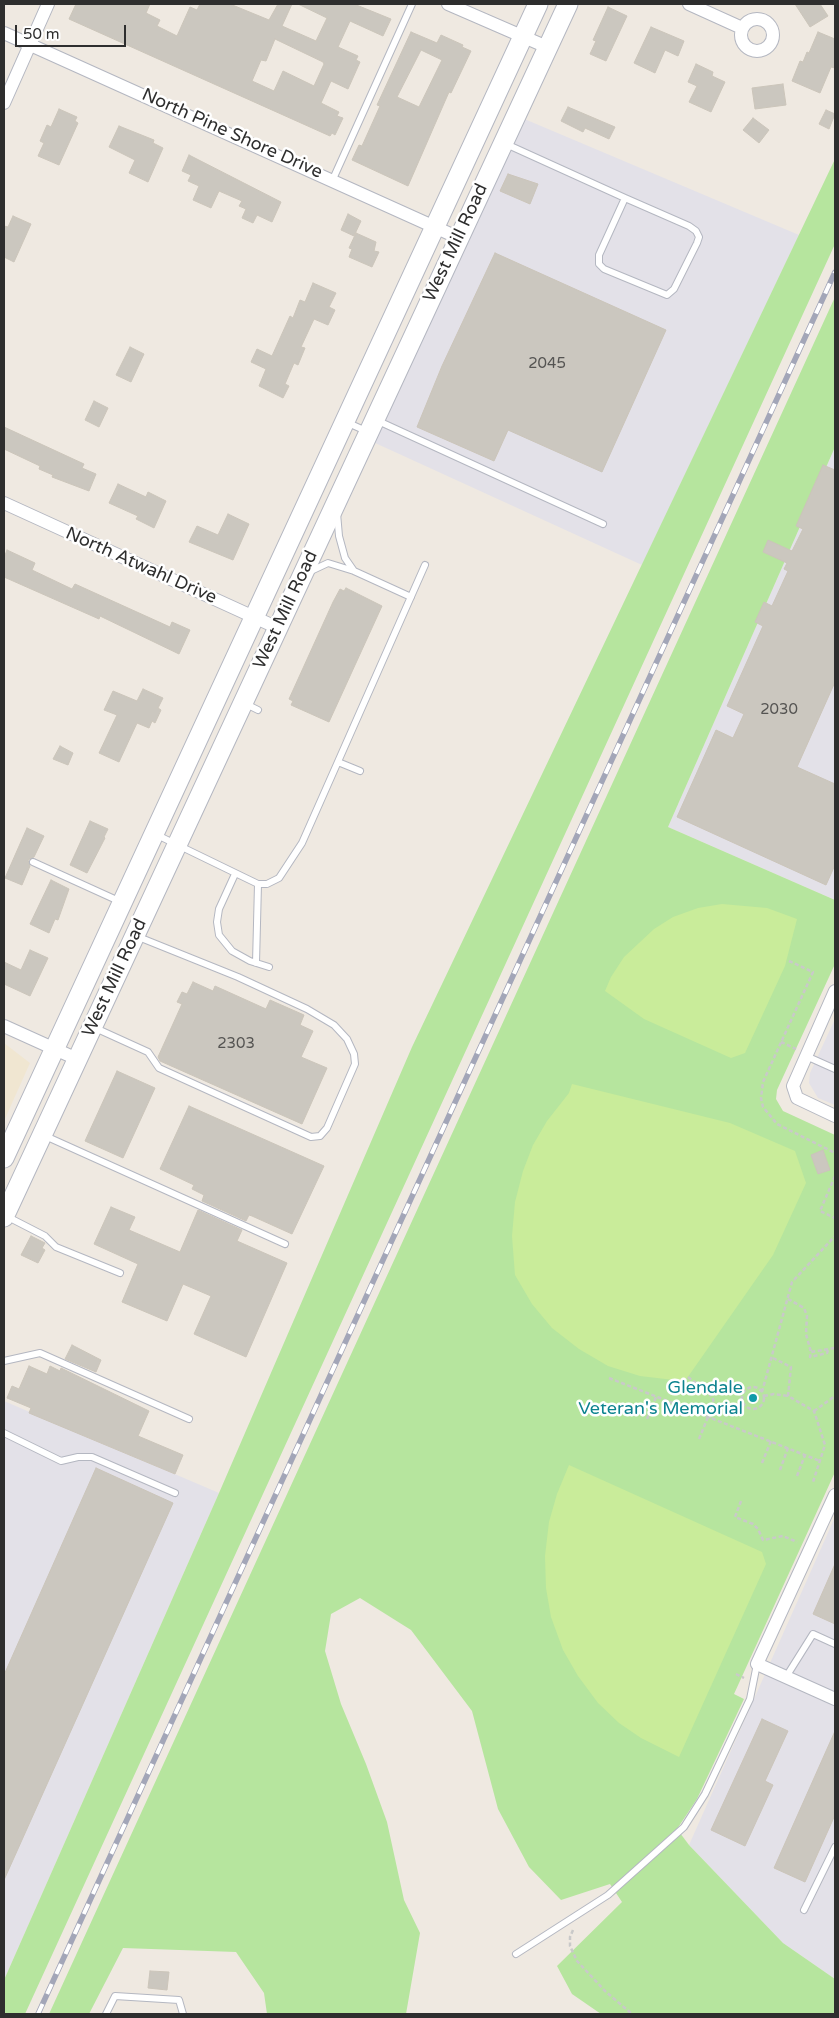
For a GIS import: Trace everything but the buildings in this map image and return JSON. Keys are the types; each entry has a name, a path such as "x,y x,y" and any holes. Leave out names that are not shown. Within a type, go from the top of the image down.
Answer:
{"main road":[{"name":"West Mill Road","path":"4,1158 538,4"},
{"name":"West Mill Road","path":"4,1216 177,844 251,706 278,628 568,4"}],"street":[{"path":"4,103 48,4"},
{"path":"448,4 547,48"},
{"path":"689,4 742,28"},
{"name":"North Pine Shore Drive","path":"4,33 334,180 459,238"},
{"name":"North Atwahl Drive","path":"4,503 278,628"},
{"path":"835,991 805,1055 793,1086 797,1098 835,1116"},
{"path":"4,1026 77,1059"},
{"path":"835,1495 757,1664 835,1699"}],"lane":[{"path":"334,180 412,4"},
{"path":"503,143 689,226 698,234 697,243 674,289 667,295 604,269 599,264 600,255 625,198"},
{"path":"344,421 372,426 603,524"},
{"path":"336,502 338,536 345,558 354,571"},
{"path":"302,576 320,566 328,564 354,571 411,597"},
{"path":"154,834 258,884 267,884 278,878 302,843 425,565"},
{"path":"338,762 360,771"},
{"path":"33,862 122,902"},
{"path":"235,874 219,909 217,922 219,935 232,951 269,967"},
{"path":"256,963 258,884"},
{"path":"92,1026 148,1052 159,1068 311,1136 320,1136 327,1128 355,1064 350,1046 334,1025 307,1009 238,976 135,935"},
{"path":"805,1055 835,1069"},
{"path":"42,1134 284,1244"},
{"path":"4,1216 45,1236 56,1247 120,1274"},
{"path":"4,1362 40,1353 189,1419"},
{"path":"4,1433 61,1460 92,1457 175,1493"},
{"path":"786,1677 813,1634 835,1644"},
{"path":"516,1954 608,1896 684,1827 706,1794 750,1699 757,1664"},
{"path":"804,1910 835,1847"},
{"path":"106,2014 115,1996 179,2000 183,2014"}],"path":[{"path":"835,1176 820,1211 835,1218"},
{"path":"813,1482 825,1446 814,1411 788,1396 763,1394 753,1387 747,1389 742,1394 742,1402 747,1408 754,1410 761,1406 763,1394 792,1282 835,1236"},
{"path":"788,1299 804,1308 807,1316 806,1334 811,1352 810,1358 827,1353 828,1350"},
{"path":"811,1352 825,1348 828,1350 835,1348"},
{"path":"773,1358 791,1367 788,1396"},
{"path":"688,1377 709,1393 713,1399 714,1405 699,1439"},
{"path":"609,1378 820,1461"},
{"path":"814,1411 835,1396"},
{"path":"648,1419 656,1397"},
{"path":"762,1463 770,1441"},
{"path":"780,1470 788,1448"},
{"path":"797,1476 805,1455"},
{"path":"741,1501 735,1517 753,1524 758,1529 763,1540 783,1536 797,1542"},
{"path":"579,1925 570,1937 570,1946 577,1961 600,1987 632,2014"}],"shaded area":[{"path":"522,118 799,235 642,565 373,442"},
{"path":"835,447 835,900 668,827"},
{"path":"835,1019 835,1105 818,1098 809,1083 810,1073"},
{"path":"4,1043 30,1063 4,1121"},
{"path":"4,1401 219,1493 4,1980"},
{"path":"835,1517 835,1979 783,1943 689,1845"}],"green space":[{"path":"835,159 835,244 25,2014 4,2014 4,1980 219,1493 412,1047"},
{"path":"835,297 835,447 668,827 835,900 835,964 777,1090 776,1099 783,1111 835,1135 835,1472 734,1694 744,1699 697,1799 677,1829 689,1845 783,1943 835,1979 835,2014 601,2014 572,1994 557,1966 622,1902 610,1884 561,1900 529,1867 498,1809 472,1711 411,1630 360,1598 331,1614 325,1651 341,1704 366,1764 387,1822 404,1900 420,1933 406,2014 267,2014 264,1993 236,1952 123,1948 89,2014 49,2014"},
{"path":"722,904 767,908 797,919 785,966 745,1053 731,1058 644,1019 605,991 611,977 624,957 654,929 673,917 698,908"},
{"path":"572,1084 730,1123 795,1151 806,1183 773,1255 683,1384 674,1380 640,1376 608,1366 579,1349 552,1328 532,1304 515,1275 512,1236 515,1202 523,1171 533,1145 547,1121 569,1093"},
{"path":"569,1465 762,1552 766,1564 679,1757 641,1738 619,1723 598,1703 578,1676 563,1650 551,1617 546,1588 545,1556 549,1522 557,1494"}],"railway":[{"path":"38,2014 835,272"}],"place":[{"name":"Glendale Veteran's Memorial","path":"753,1398"}]}
